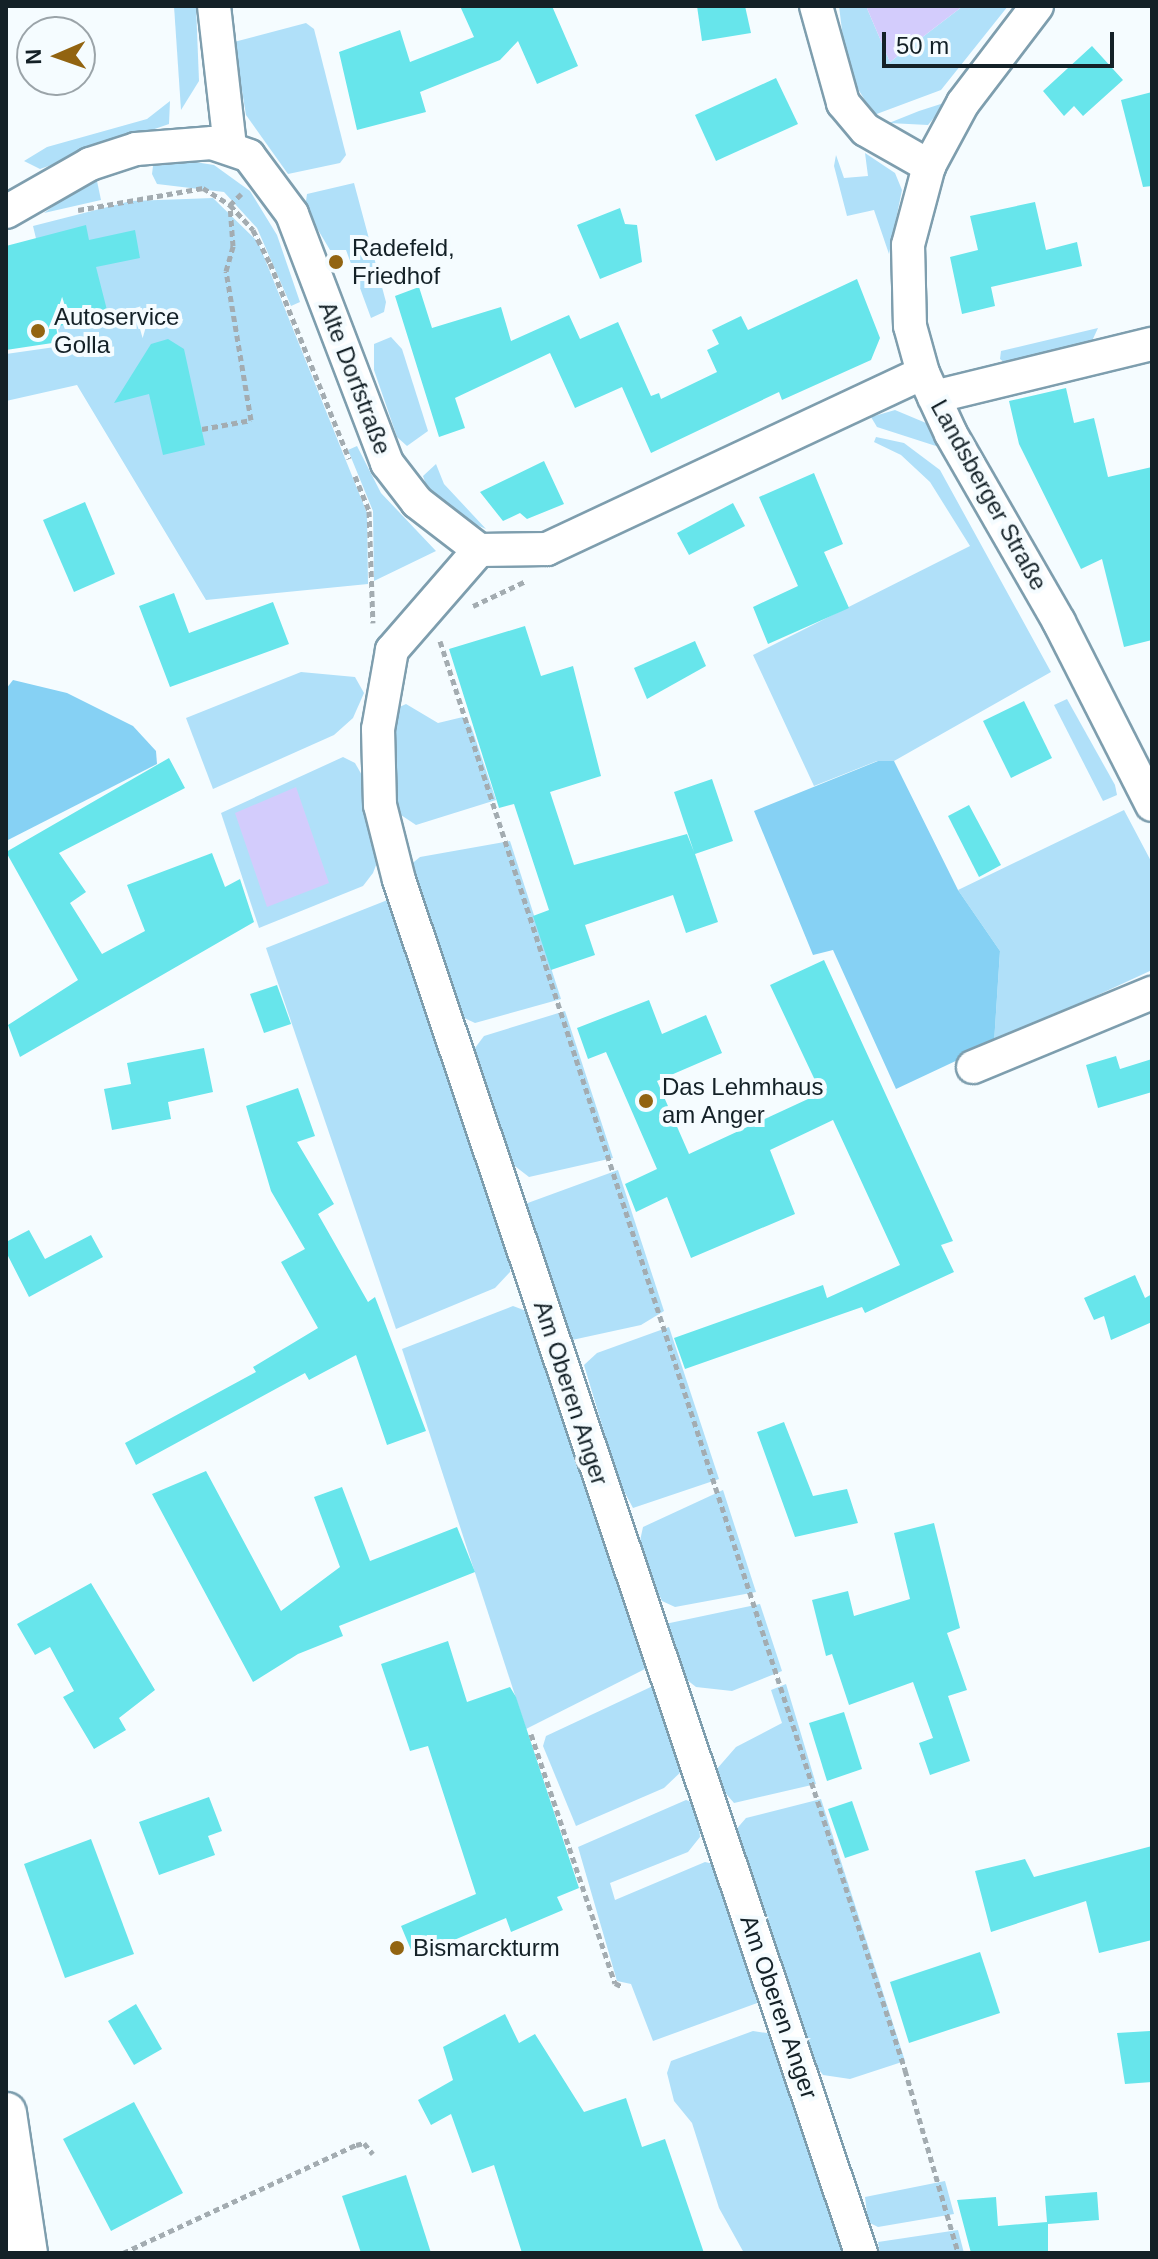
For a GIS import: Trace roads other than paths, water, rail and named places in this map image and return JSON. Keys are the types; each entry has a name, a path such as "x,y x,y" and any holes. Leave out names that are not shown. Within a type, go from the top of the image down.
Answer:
{"main road":[{"path":"6,2113 27,2253"}],"street":[{"path":"214,6 230,146"},
{"path":"816,6 843,103 866,130 929,166"},
{"name":"Landsberger Straße","path":"1037,6 963,103 929,166 908,245 905,286 928,385 1152,805"},
{"name":"Alte Dorfstraße","path":"6,212 90,164 136,149 183,142 230,146 265,170 292,214 387,463 417,502 479,550"},
{"path":"479,550 547,549 928,385 1152,344"},
{"name":"Am Oberen Anger","path":"479,550 392,650 378,729 380,805 399,880 861,2253"},
{"path":"973,1067 1152,993"}],"place":[{"name":"Radefeld, Friedhof","path":"336,262"},
{"name":"Autoservice Golla","path":"38,331"},
{"name":"Das Lehmhaus am Anger","path":"646,1101"},
{"name":"Bismarckturm","path":"397,1948"}]}
